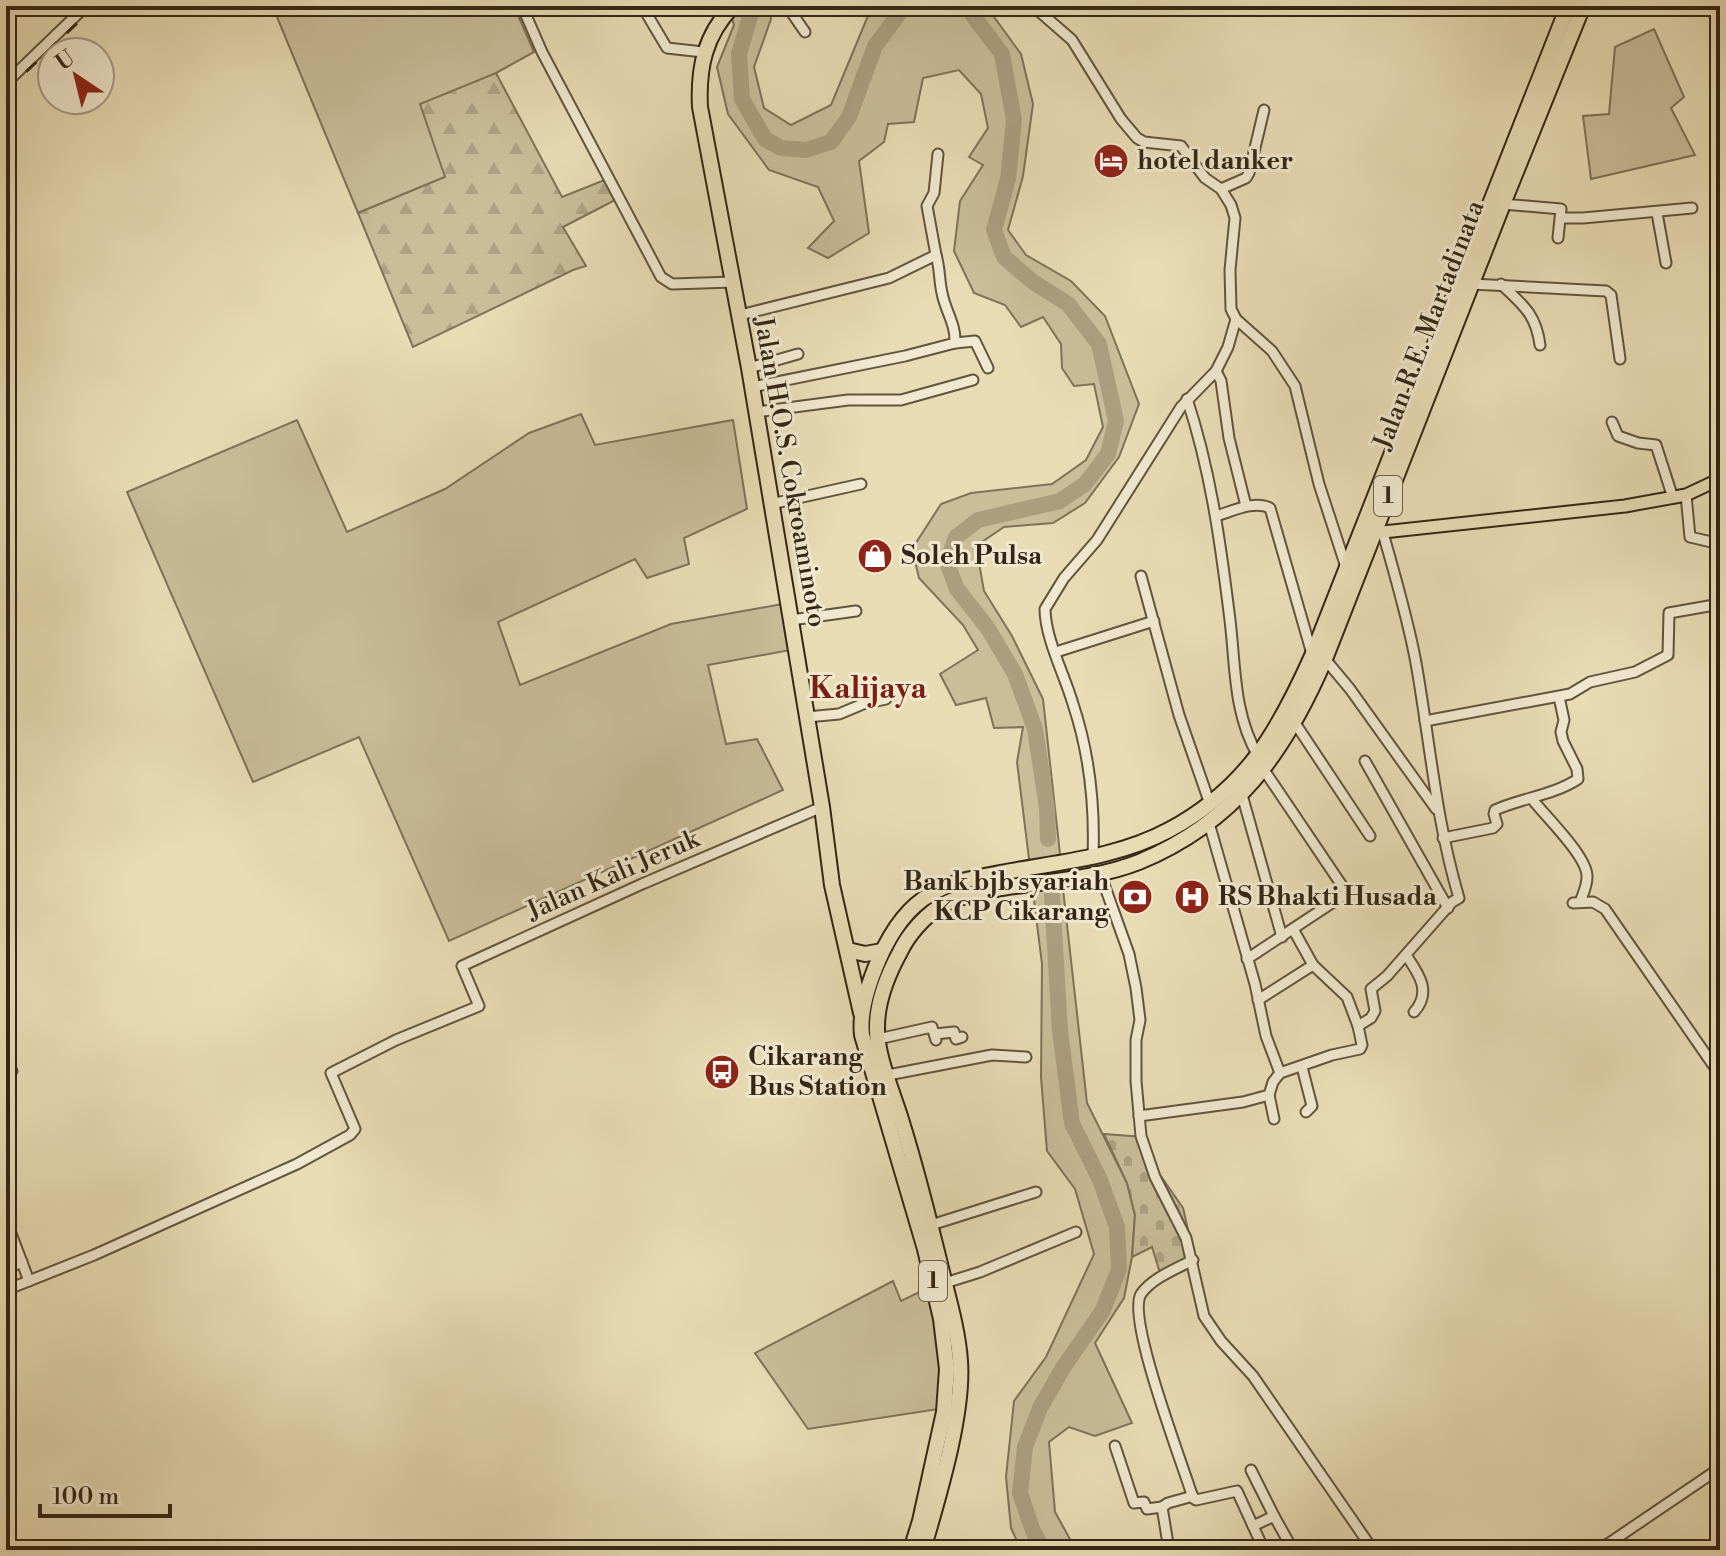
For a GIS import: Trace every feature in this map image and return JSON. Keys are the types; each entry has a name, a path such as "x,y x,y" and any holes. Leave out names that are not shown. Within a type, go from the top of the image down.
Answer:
{"highway":[{"name":"Jalan R.E. Martadinata","path":"1009,880 1030,867 1093,857 1141,844 1171,829 1210,804 1261,763 1295,723 1346,567 1568,6"},
{"name":"Jalan R.E. Martadinata","path":"862,1016 882,951 897,926 924,898 943,888 1009,880 1029,884 1073,878 1146,859 1209,823 1242,795 1318,657 1378,533 1471,284 1583,6"},
{"name":"Jalan H.O.S. Cokroaminoto","path":"730,7 703,52 700,107 749,368 822,807 832,885 862,1016"},
{"name":"Jalan R.E. Martadinata","path":"877,1033 888,978 916,928 938,907 984,884"},
{"path":"848,950 865,954 882,951"},
{"name":"1","path":"862,1016 864,1044 925,1249 945,1345 944,1412 911,1550"},
{"name":"1","path":"877,1033 931,1225 959,1345 957,1411 923,1550"}],"main road":[{"path":"1378,533 1673,498 1720,479"}],"street":[{"path":"6,19 19,6"},
{"path":"6,83 86,6"},
{"path":"522,6 542,52 665,282 733,282"},
{"path":"642,6 667,48 703,52"},
{"path":"787,6 805,32"},
{"path":"1033,6 1072,40 1121,119 1137,138 1144,142 1181,146 1205,178 1221,189 1231,205 1235,218 1229,296 1236,319 1272,351 1295,386 1319,484 1346,567"},
{"path":"1221,189 1246,178 1249,173 1264,110"},
{"path":"938,154 934,193 927,206 941,290 955,343"},
{"path":"1503,204 1558,207 1561,210 1558,238"},
{"path":"1561,218 1692,208"},
{"path":"1657,213 1666,263"},
{"path":"740,315 889,278 936,255"},
{"path":"1471,284 1609,292 1620,359"},
{"path":"1501,284 1529,312 1537,327 1540,345"},
{"path":"1093,857 1094,803 1090,765 1045,614 1046,606 1076,562 1097,540 1187,399 1216,371 1228,347 1236,319"},
{"path":"752,387 975,341 988,368"},
{"path":"749,368 798,354"},
{"path":"1216,371 1221,381 1229,438 1246,506"},
{"path":"756,412 848,400 901,400 973,380"},
{"path":"1187,399 1197,428 1216,516 1237,704 1243,725 1261,763 1346,891 1344,897 1247,959"},
{"path":"1612,422 1618,436 1656,445 1673,498"},
{"path":"771,504 861,484"},
{"path":"1686,495 1690,537 1720,544"},
{"path":"1216,516 1246,506 1264,505 1270,508 1318,657 1350,689 1438,812"},
{"path":"1358,1026 1374,1013 1371,989 1459,898 1438,812 1425,721 1401,596 1378,533"},
{"path":"1141,576 1181,724 1210,804"},
{"path":"1425,721 1559,697 1590,682 1635,672 1666,657 1669,613 1720,604"},
{"path":"791,620 856,611"},
{"path":"1056,652 1154,621"},
{"path":"1443,838 1493,828 1497,824 1495,810 1532,799 1578,779 1577,769 1561,732 1564,720 1559,697"},
{"path":"807,717 839,714 886,699"},
{"path":"1295,723 1370,836"},
{"path":"1365,761 1448,908"},
{"path":"1242,795 1282,937"},
{"path":"1532,799 1584,865 1587,878 1576,902 1593,902 1605,909 1720,1075"},
{"name":"Jalan Kali Jeruk","path":"29,1281 297,1164 350,1135 355,1129 331,1073 396,1040 479,1006 462,966 822,807"},
{"path":"1209,823 1266,1036 1280,1073"},
{"path":"1100,873 1129,954 1136,988 1140,1020 1136,1048 1141,1136 1151,1167 1186,1238 1204,1316 1221,1341 1253,1376 1373,1550"},
{"path":"1274,1119 1269,1095 1280,1073 1360,1049 1362,1045 1347,997 1313,965 1293,929"},
{"path":"1406,955 1423,986 1424,998 1414,1012"},
{"path":"1258,1000 1313,965"},
{"path":"877,1033 932,1027 935,1037 954,1032 956,1039 962,1037"},
{"path":"888,1075 992,1055 1026,1057"},
{"path":"1302,1067 1312,1106 1306,1112"},
{"path":"1139,1116 1243,1102 1269,1095"},
{"path":"931,1225 1036,1192"},
{"path":"6,1290 29,1281 7,1224"},
{"path":"945,1283 980,1272 1076,1232"},
{"path":"1193,1260 1150,1284 1140,1296 1138,1306 1145,1349 1193,1496 1196,1500 1235,1490 1264,1550"},
{"path":"6,1269 22,1262"},
{"path":"1115,1446 1134,1503 1144,1502 1147,1509 1193,1496"},
{"path":"1599,1550 1720,1468"},
{"path":"1251,1470 1293,1550"},
{"path":"1162,1507 1169,1550"},
{"path":"1253,1526 1274,1516"}],"green space":[{"path":"269,6 514,6 534,52 496,73 445,177 358,213 275,12"},
{"path":"733,6 769,6 771,19 754,67 764,108 791,125 831,105 872,6 986,6 1021,54 1033,104 1023,176 1008,230 1026,255 1071,281 1105,316 1139,404 1119,457 1085,503 1053,523 1004,527 976,546 984,591 1012,636 1043,699 1061,863 1171,829 1258,755 1441,360 1242,795 1157,853 1062,880 1061,864 1030,867 1017,762 1023,727 994,728 986,698 956,705 940,674 978,650 963,625 919,578 912,549 941,504 971,493 1052,484 1086,460 1103,427 1094,384 1074,386 1062,368 1061,344 1043,317 1021,327 1005,305 974,293 954,251 960,201 983,165 969,157 988,128 981,94 959,70 923,78 914,122 888,124 884,142 859,161 869,233 828,258 808,248 834,221 818,187 769,170 728,114 717,67 734,25 729,10"},
{"path":"1654,29 1684,97 1671,108 1695,155 1591,179 1583,116 1609,114 1615,47"},
{"path":"496,73 562,197 607,179 619,198 563,227 586,266 413,347 358,213 445,177 420,104"},
{"path":"581,414 595,445 733,420 747,509 684,538 689,564 647,578 635,559 498,622 520,685 671,624 788,603 796,649 708,665 726,744 757,739 783,790 449,941 359,737 253,782 127,492 297,420 347,532 445,489 529,433"},
{"path":"1062,880 1087,1103 1127,1183 1135,1215 1132,1257 1124,1298 1095,1343 1132,1423 1095,1436 1069,1427 1049,1442 1055,1512 1076,1550 1021,1550 1011,1528 1006,1477 1014,1401 1046,1357 1094,1254 1075,1189 1047,1151 1041,1077 1042,964 1032,884"},
{"path":"1104,1134 1144,1137 1158,1172 1183,1208 1194,1256 1160,1273 1152,1247 1132,1257 1135,1215 1127,1183"},
{"path":"893,1281 901,1301 928,1288 940,1350 939,1409 808,1429 755,1353"}],"waterway":[{"path":"753,6 739,54 742,99 765,139 781,148 806,150 831,142 849,117 875,46 904,7 908,6"},
{"path":"957,6 968,9 1002,54 1014,120 1008,179 994,230 1004,257 1033,282 1068,304 1099,344 1116,421 1108,454 1085,484 1060,501 978,520 956,537 947,563 957,589 987,627 1015,674 1035,729 1047,808 1048,839"},
{"path":"1043,1550 1020,1493 1025,1447 1040,1408 1103,1310 1119,1269 1117,1227 1100,1180 1072,1123 1060,1031 1052,895"}],"railway":[{"path":"6,91 95,6"}],"place":[{"name":"hotel danker","path":"1111,161"},
{"name":"Soleh Pulsa","path":"875,556"},
{"name":"Bank bjb syariah KCP Cikarang","path":"1135,897"},
{"name":"RS Bhakti Husada","path":"1192,897"},
{"name":"Cikarang Bus Station","path":"722,1072"}],"district":[{"name":"Kalijaya","path":"868,689"}]}
